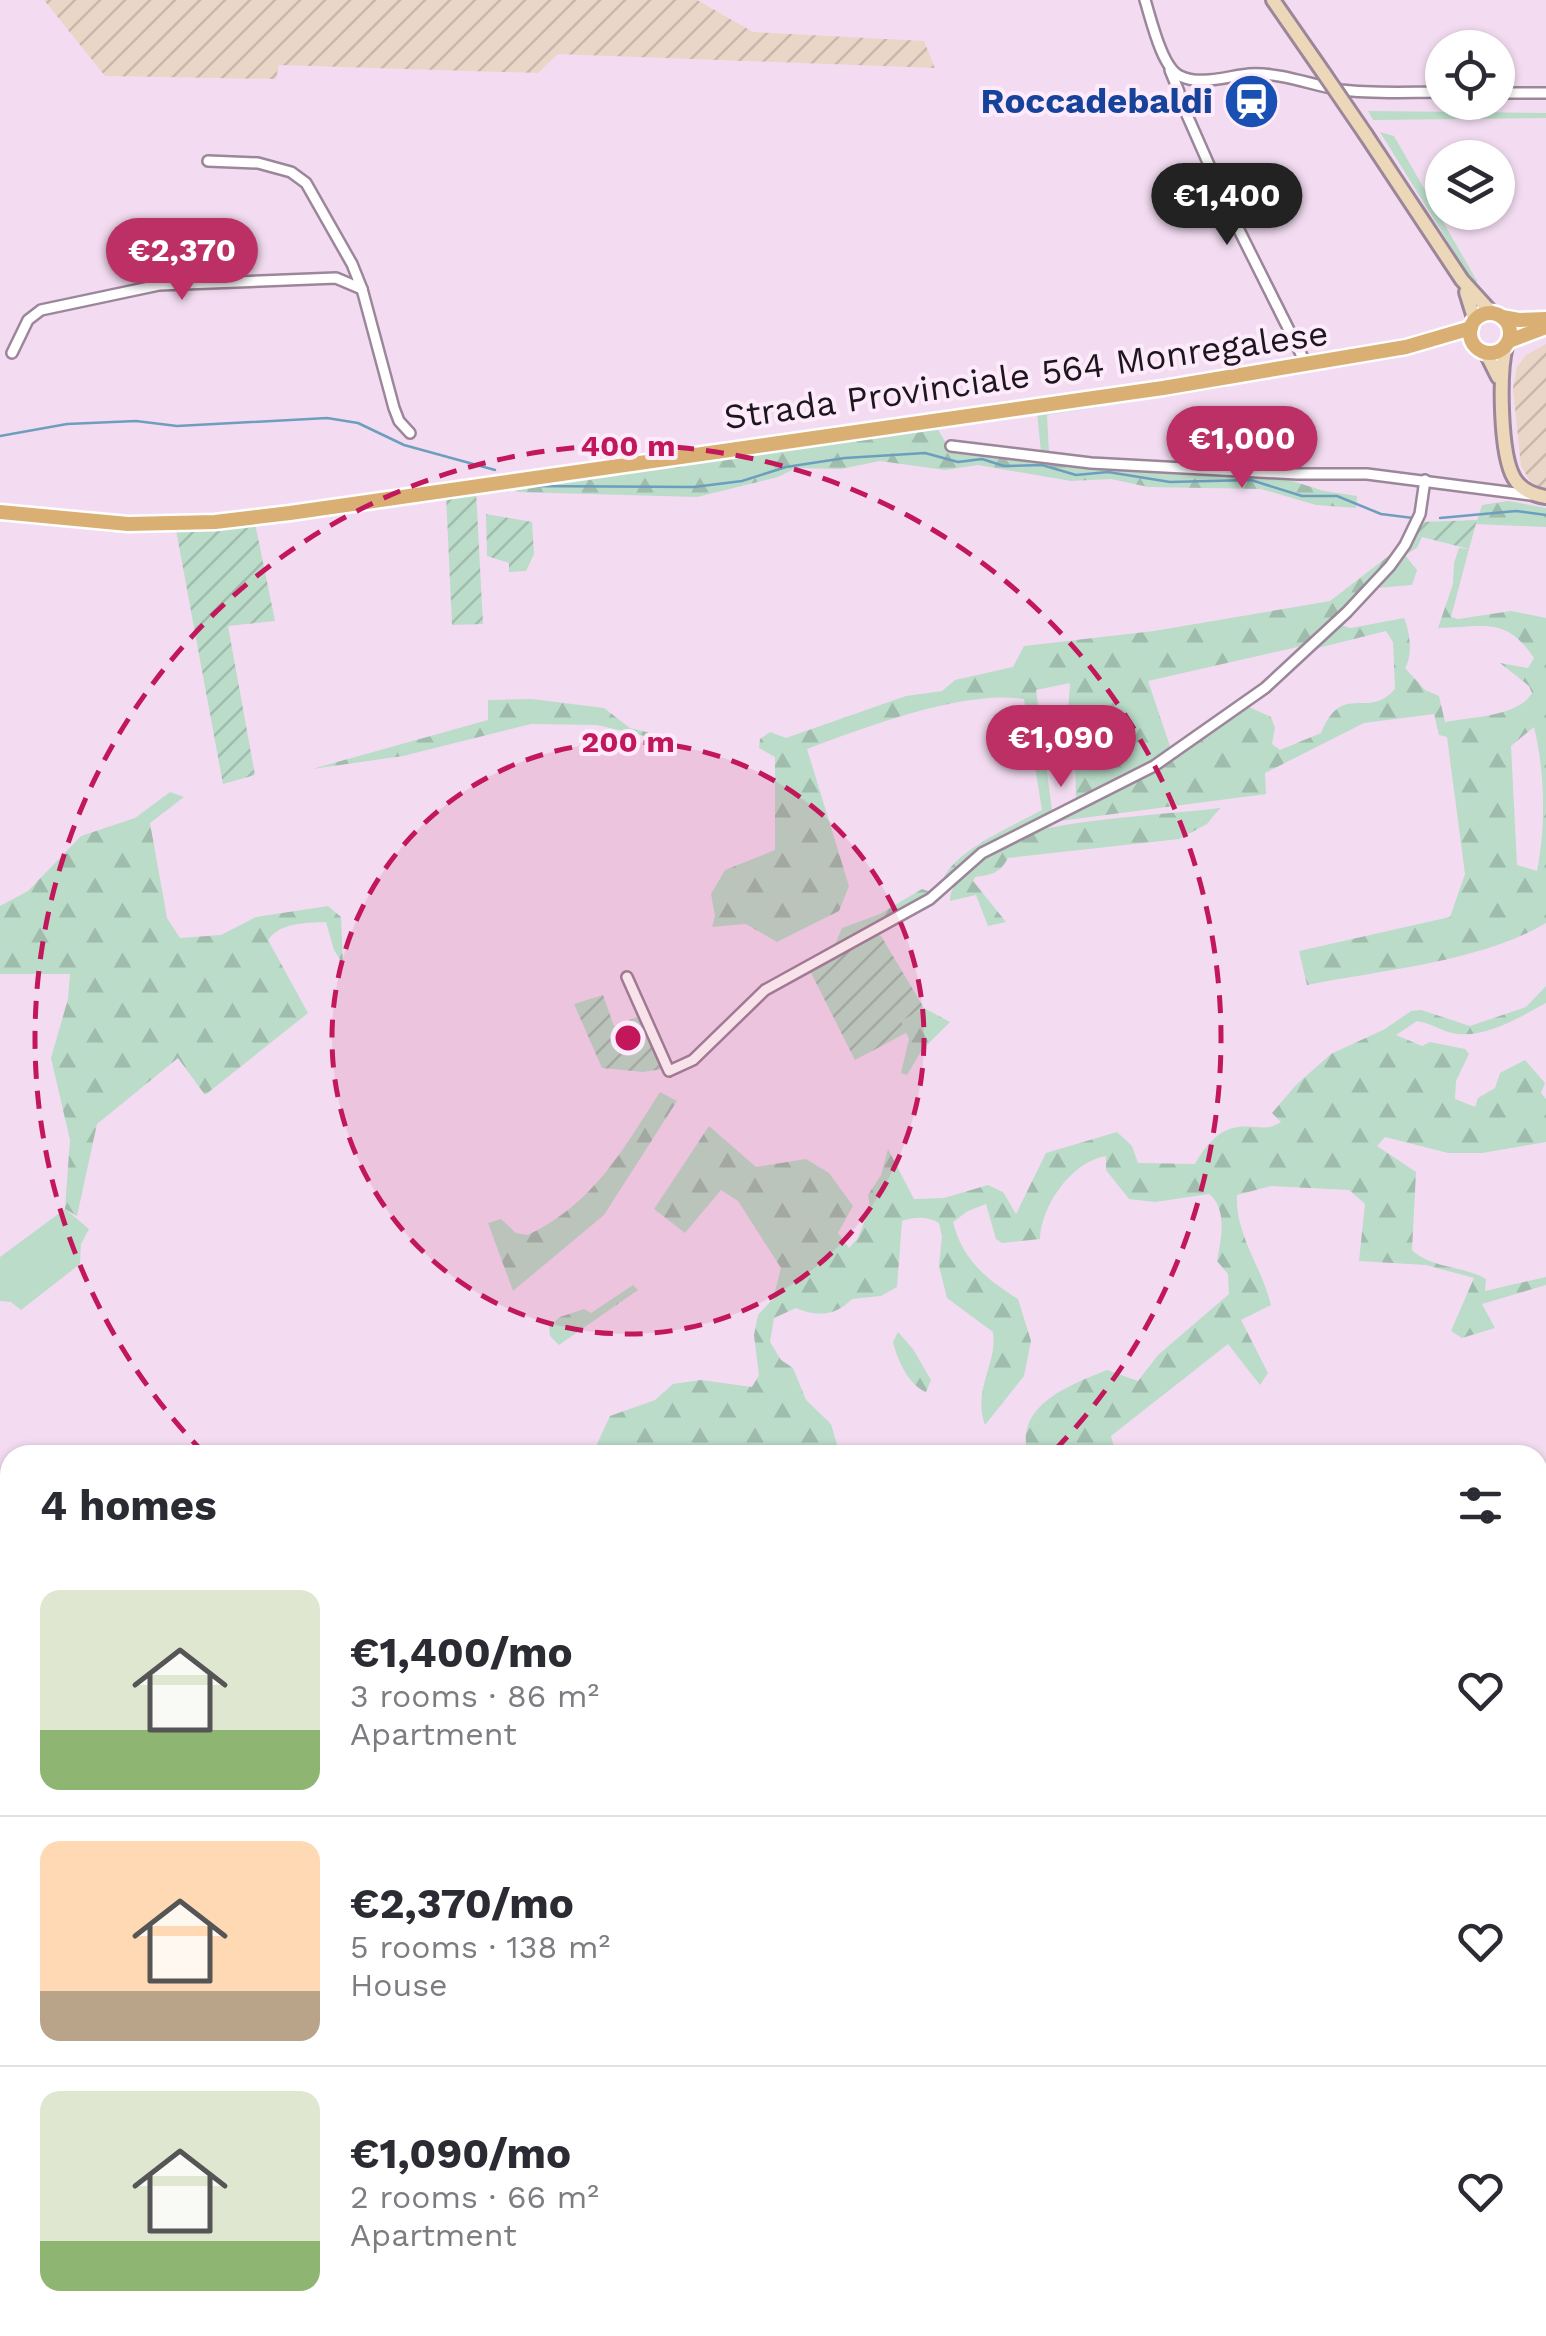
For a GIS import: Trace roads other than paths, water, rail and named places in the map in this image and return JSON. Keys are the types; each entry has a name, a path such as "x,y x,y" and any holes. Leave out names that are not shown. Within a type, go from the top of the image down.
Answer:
{"main road":[{"name":"Strada Provinciale 564 Monregalese","path":"0,512 128,524 234,520 1306,364 1406,347 1497,315 1519,320 1546,319"},
{"path":"1497,315 1510,328 1507,344"},
{"path":"1473,324 1471,338 1481,350"},
{"name":"Strada Provinciale 564 Monregalese","path":"1406,347 1497,352 1546,327"}],"street":[{"path":"1145,0 1179,92"},
{"path":"1273,0 1462,280 1497,315"},
{"path":"1169,68 1196,80 1278,75 1352,91 1425,92"},
{"path":"1515,93 1546,93"},
{"path":"1187,115 1228,208 1306,364"},
{"path":"208,161 258,163 301,178 352,264 394,408 410,433"},
{"path":"12,353 28,320 41,310 159,286 336,278 362,289"},
{"path":"1462,280 1473,324"},
{"path":"1507,344 1500,385 1510,468 1520,485 1541,497"},
{"path":"1481,350 1500,385"},
{"path":"951,446 1092,463 1366,474 1541,497"},
{"path":"627,977 669,1071 692,1060 765,990 930,899 982,852 1154,766 1265,688 1348,612 1390,566 1420,514 1425,480"}],"waterway":[{"path":"0,436 67,424 136,421 177,426 327,418 358,423 404,445 495,470"},
{"path":"524,486 694,487 742,481 786,467 845,458 925,453 958,462 982,459 1004,466 1042,465 1076,475 1108,472 1170,482 1251,480 1302,496 1337,496 1381,514 1413,518"},
{"path":"1440,518 1516,511 1546,515"}],"place":[{"name":"Roccadebaldi","path":"1252,101"}]}
